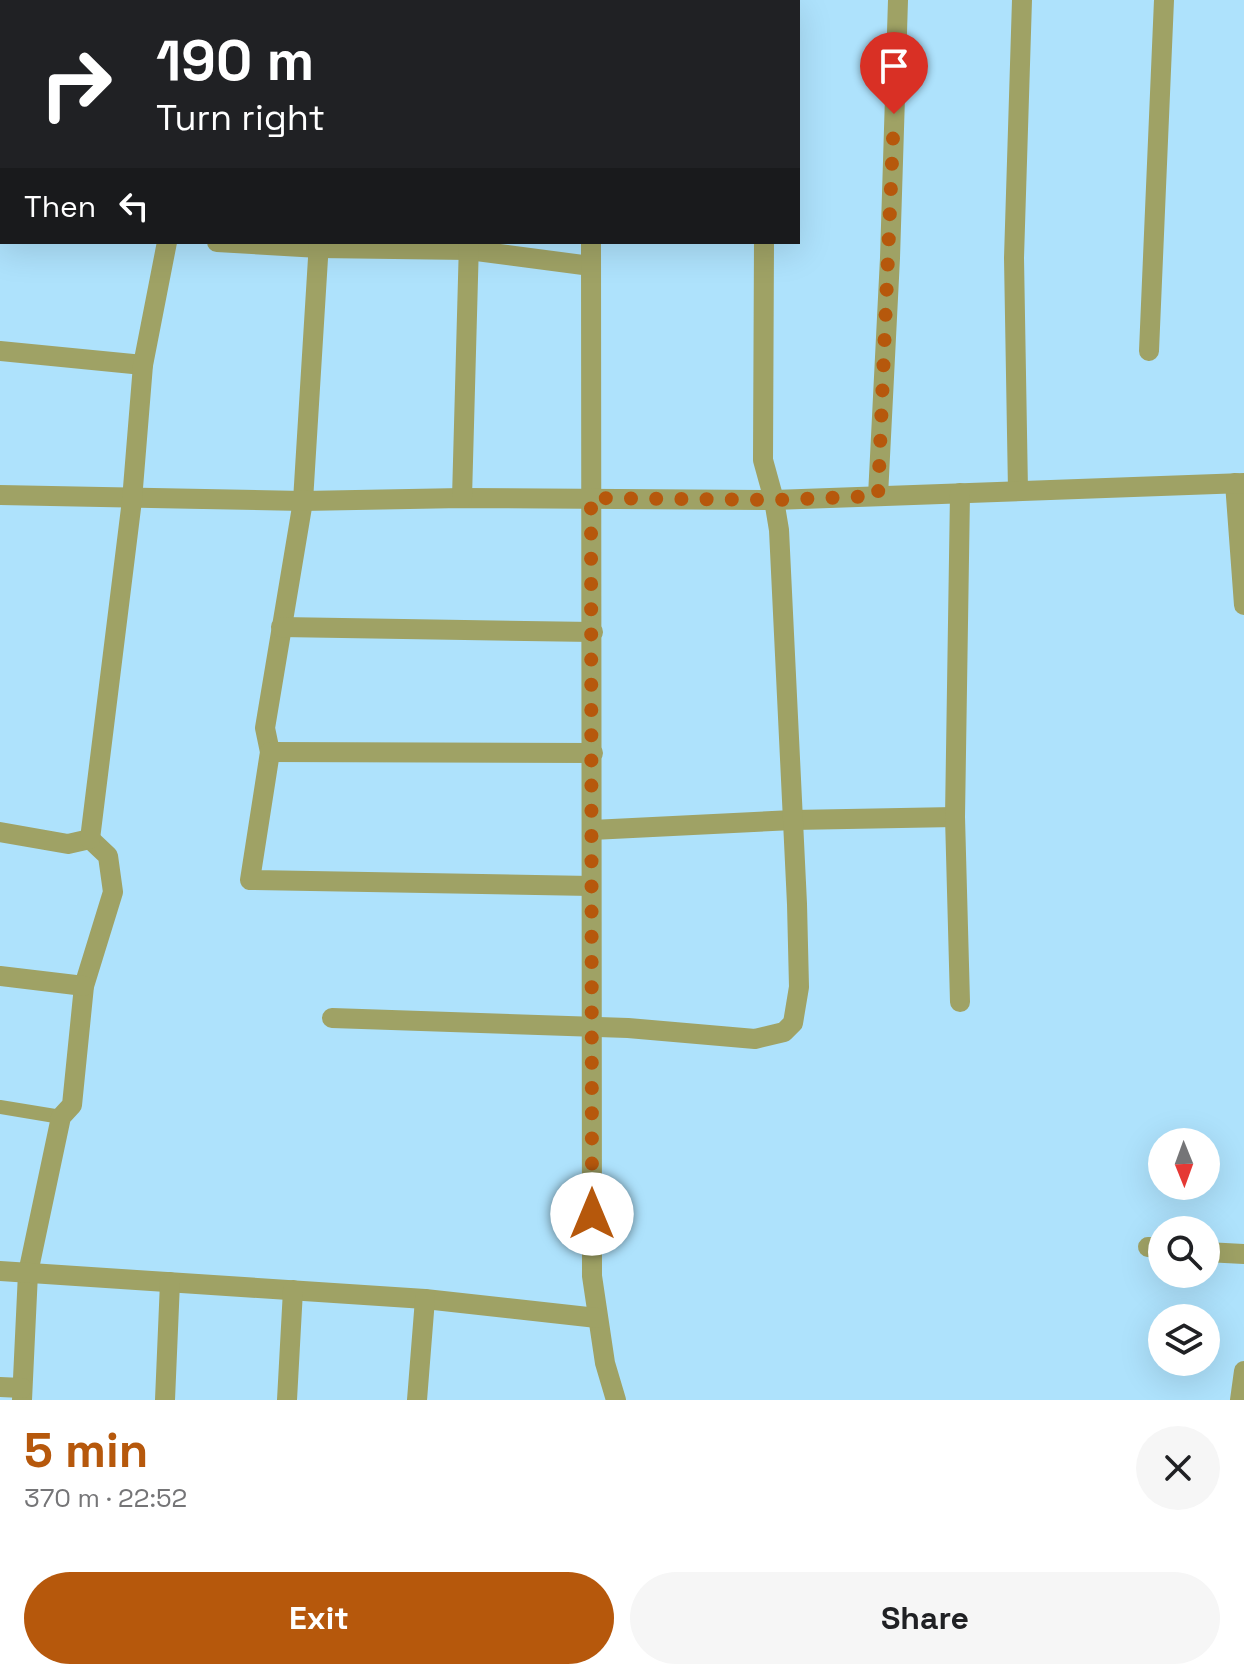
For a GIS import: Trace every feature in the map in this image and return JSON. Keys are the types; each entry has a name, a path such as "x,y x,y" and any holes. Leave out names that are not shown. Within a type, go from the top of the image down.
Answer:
{"street":[{"path":"878,496 890,258 898,0"},
{"path":"1018,491 1014,258 1022,0"},
{"path":"1149,351 1164,0"},
{"path":"90,839 132,500 143,365 167,244"},
{"path":"285,244 469,246 591,266"},
{"path":"591,244 592,1276 605,1363 616,1400"},
{"path":"332,1018 628,1028 755,1039 784,1032 793,1023 799,987 779,530 763,460 764,244"},
{"path":"319,245 303,501 265,728 270,752 250,880 591,886"},
{"path":"462,498 469,246"},
{"path":"0,351 143,365"},
{"path":"0,495 132,500 774,500 1239,483 1244,605"},
{"path":"960,493 955,817 960,1002"},
{"path":"281,627 593,632"},
{"path":"270,752 593,753"},
{"path":"592,830 793,820 955,817"},
{"path":"0,832 68,844 90,839"},
{"path":"0,1387 22,1394 28,1273 61,1117 72,1105 84,986 113,892 108,856 90,839"},
{"path":"0,976 84,986"},
{"path":"1220,1253 1244,1254"},
{"path":"0,1271 425,1299 597,1318"},
{"path":"165,1400 170,1282"},
{"path":"287,1400 293,1290"},
{"path":"417,1400 425,1299"},
{"path":"1240,1400 1244,1371"}],"lane":[{"path":"0,1107 61,1117"}],"route":[{"path":"592,1214 591,498 774,500 878,496 894,114"}]}
